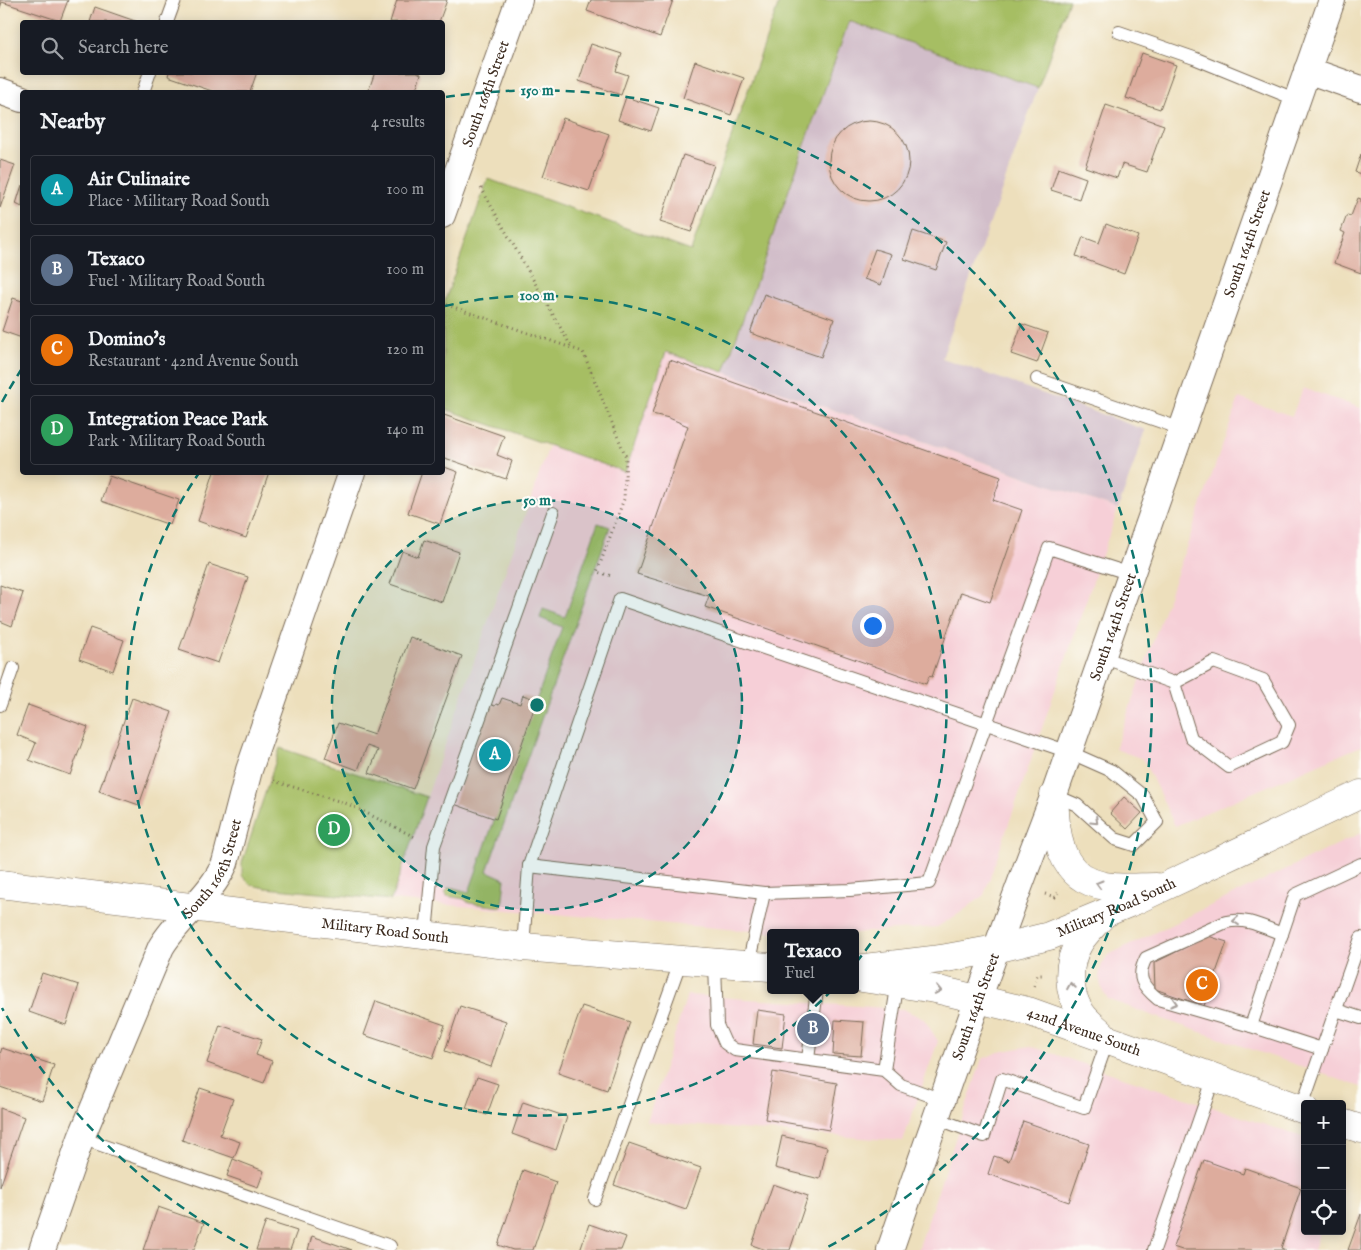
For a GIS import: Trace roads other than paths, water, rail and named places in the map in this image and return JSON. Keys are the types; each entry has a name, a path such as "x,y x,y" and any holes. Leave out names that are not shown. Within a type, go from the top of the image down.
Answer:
{"main road":[{"name":"Military Road South","path":"859,970 899,974 941,959 996,949 1049,936 1103,914 1361,794"},
{"path":"1054,795 1056,832 1063,856 1074,871 1088,880 1104,886 1164,886"},
{"name":"Military Road South","path":"0,884 522,947 759,966"},
{"path":"1103,914 1079,943 1071,961 1070,977 1073,998 1081,1014 1108,1039"},
{"name":"42nd Avenue South","path":"859,977 899,974 978,999 1028,1011 1301,1108"},
{"path":"1346,1123 1361,1129"}],"street":[{"name":"South 166th Street","path":"445,207 519,0"},
{"name":"South 164th Street","path":"890,1250 996,949 1054,795 1332,0"},
{"path":"1307,70 1361,89"},
{"path":"0,92 20,98"},
{"name":"South 166th Street","path":"42,1250 81,1138 161,947 171,931 220,875 225,863 248,770 351,475"}],"lane":[{"path":"168,20 175,0"},
{"path":"1119,32 1194,58 1297,100"},
{"path":"144,90 149,75"},
{"path":"1037,379 1182,429"},
{"path":"426,934 434,846 553,513"},
{"path":"529,866 764,893 850,890 929,884 1049,548 1131,574"},
{"path":"522,947 529,866 620,599 1069,752 1112,771 1143,796 1157,822 1134,846 1115,839 1077,805 1054,795"},
{"path":"1102,656 1174,683 1214,662 1263,680 1289,725 1282,742 1229,767 1191,738 1174,683"},
{"path":"0,705 13,668"},
{"path":"1251,1026 1295,894 1361,864"},
{"path":"759,966 764,893"},
{"path":"1282,934 1244,920 1226,922 1146,958 1141,974 1143,983 1148,991 1158,999 1322,1049"},
{"path":"1306,1100 1361,938"},
{"path":"595,1199 681,960"},
{"path":"716,963 717,1025 725,1043 735,1050 884,1070 901,1085 984,1136 1002,1079 1084,1108 1108,1039"},
{"path":"884,1070 899,974"},
{"path":"808,1059 816,994"},
{"path":"1336,1010 1361,1018"},
{"path":"1154,1250 1214,1077"},
{"path":"81,1138 390,1246"}],"place":[{"name":"Air Culinaire","path":"495,755"},
{"name":"Integration Peace Park","path":"334,830"},
{"name":"Domino's","path":"1202,985"},
{"name":"Texaco","path":"813,1029"}]}
